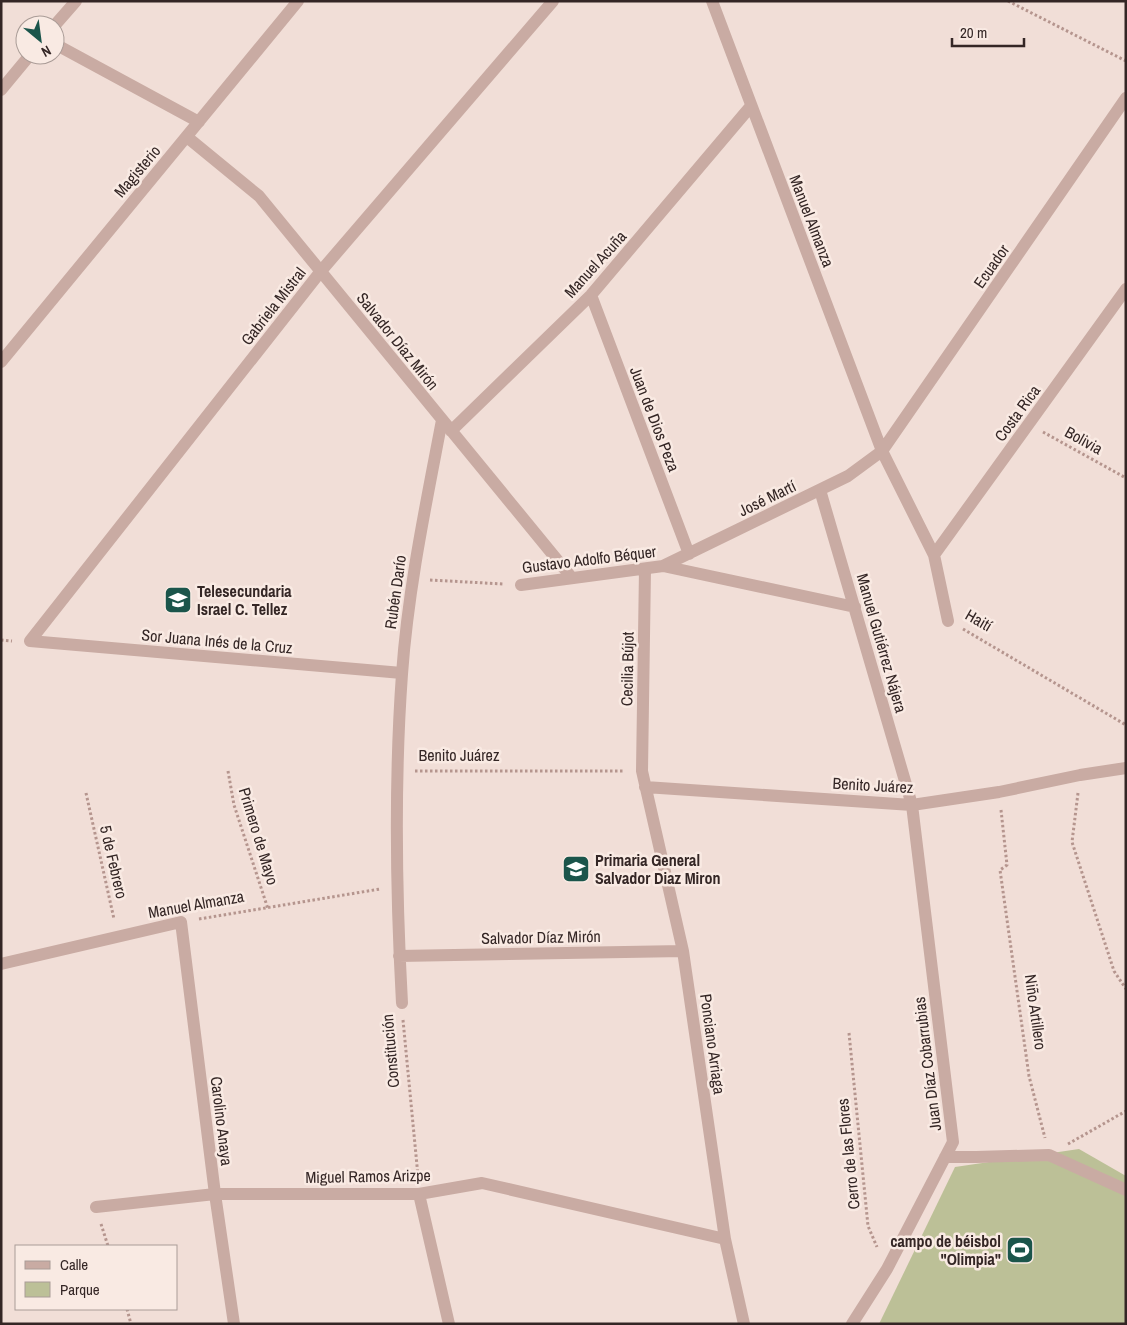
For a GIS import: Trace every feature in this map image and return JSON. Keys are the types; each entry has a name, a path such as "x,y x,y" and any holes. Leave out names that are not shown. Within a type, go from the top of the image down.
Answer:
{"street":[{"path":"64,15 76,1"},
{"name":"Magisterio","path":"1,362 298,1"},
{"name":"Gabriela Mistral","path":"30,641 321,271 553,1"},
{"name":"Manuel Almanza","path":"712,1 882,451"},
{"path":"65,49 199,122"},
{"path":"1,90 22,65"},
{"name":"Ecuador","path":"882,451 1126,98"},
{"name":"Manuel Acuña","path":"451,431 591,295 751,106"},
{"name":"Salvador Díaz Mirón","path":"187,137 259,196 572,578"},
{"name":"Costa Rica","path":"934,555 1126,289"},
{"name":"Juan de Dios Peza","path":"591,295 689,554"},
{"name":"Rubén Darío","path":"397,771 402,673 412,580 442,420"},
{"name":"José Martí","path":"663,566 848,476 882,451"},
{"name":"Haití","path":"882,451 934,555 948,621"},
{"name":"Manuel Gutiérrez Nájera","path":"820,490 912,805"},
{"name":"Gustavo Adolfo Béquer","path":"521,585 663,566 855,607"},
{"name":"Cecilia Bújot","path":"642,771 645,569"},
{"name":"Sor Juana Inés de la Cruz","path":"30,641 402,673"},
{"name":"Benito Juárez","path":"645,786 912,805 999,792 1080,775 1126,768"},
{"name":"Constitución","path":"397,771 399,956 402,1004"},
{"name":"Ponciano Arriaga","path":"642,771 683,951 725,1240 744,1324"},
{"name":"Juan Díaz Cobarrubias","path":"852,1324 887,1269 953,1142 912,805"},
{"name":"Manuel Almanza","path":"1,964 181,922"},
{"name":"Carolino Anaya","path":"181,922 215,1194 234,1324"},
{"name":"Salvador Díaz Mirón","path":"399,956 683,951"},
{"path":"945,1157 1049,1155 1126,1190"},
{"name":"Miguel Ramos Arizpe","path":"96,1207 215,1194 420,1194 482,1183 725,1240"},
{"path":"420,1194 450,1324"}],"path":[{"path":"1008,1 1126,61"},
{"name":"Bolivia","path":"1029,424 1126,478"},
{"name":"Gustavo Adolfo Béquer","path":"412,580 521,585"},
{"name":"Haití","path":"948,621 1126,725"},
{"name":"Primero de Mayo","path":"228,771 234,805 268,908"},
{"name":"Benito Juárez","path":"397,771 642,771"},
{"path":"1080,775 1072,842 1114,971 1126,989"},
{"name":"Niño Artillero","path":"999,792 1007,865 1000,870 1029,1076 1049,1155"},
{"name":"5 de Febrero","path":"86,793 118,936"},
{"name":"Manuel Almanza","path":"181,922 398,886"},
{"name":"Constitución","path":"402,1004 420,1194"},
{"name":"Cerro de las Flores","path":"849,1033 868,1226 887,1269"},
{"path":"1049,1155 1126,1111"},
{"path":"127,1310 131,1324"}],"green space":[{"name":"campo de béisbol \"Olimpia\"","path":"1079,1149 1126,1176 1126,1324 879,1324 955,1167"}],"place":[{"name":"Telesecundaria Israel C. Tellez","path":"178,600"},
{"name":"Primaria General Salvador Diaz Miron","path":"576,869"},
{"name":"campo de béisbol \"Olimpia\"","path":"1020,1250"}]}
